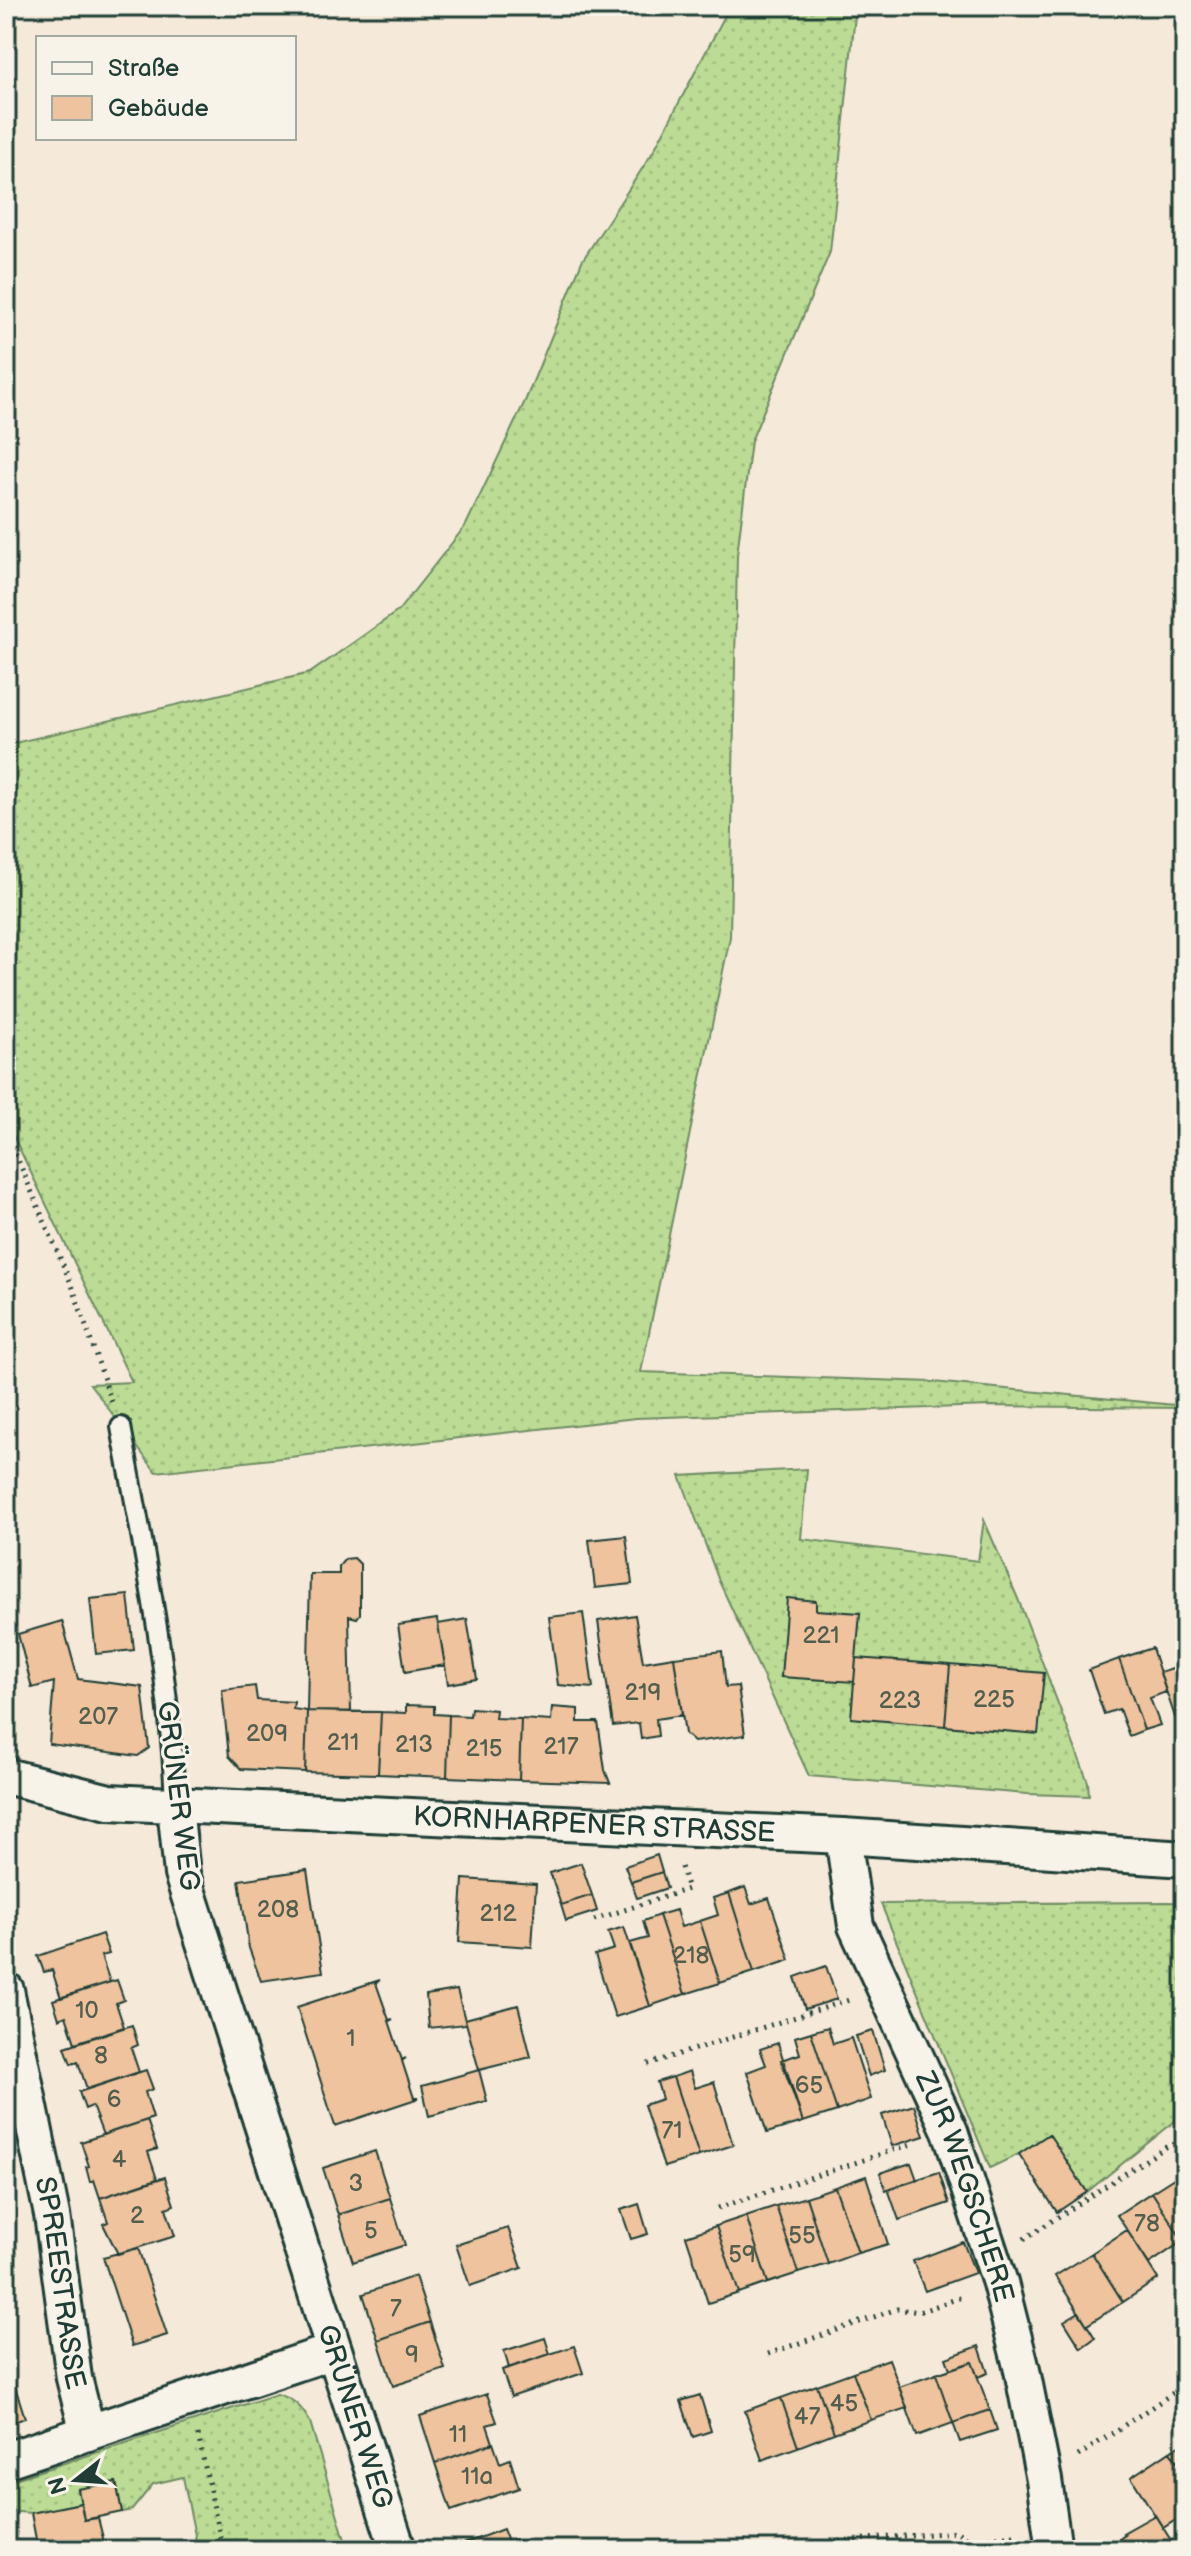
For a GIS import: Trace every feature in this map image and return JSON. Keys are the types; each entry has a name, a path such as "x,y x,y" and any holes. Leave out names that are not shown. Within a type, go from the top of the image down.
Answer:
{"street":[{"name":"KORNHARPENER STRASSE","path":"6,1776 109,1802 843,1836 1185,1859"},
{"name":"GRÜNER WEG","path":"175,1806 182,1874 398,2550"},
{"name":"ZUR WEGSCHERE","path":"843,1836 856,1926 950,2131 996,2271 1022,2370 1053,2540"},
{"name":"SPREESTRASSE","path":"6,1990 52,2215 74,2378 88,2433"},
{"path":"6,2460 334,2351"}],"lane":[{"name":"GRÜNER WEG","path":"121,1427 147,1569 173,1742 175,1806"}],"path":[{"path":"6,1132 73,1288 121,1427"},
{"path":"594,1920 688,1889 668,1828"},
{"path":"615,1902 619,1912"},
{"path":"648,2064 885,1989"},
{"path":"718,2208 950,2131"},
{"path":"768,2354 897,2309 919,2312 996,2271 1169,2145 1185,2144"},
{"path":"1044,2480 1185,2385"},
{"path":"200,2446 223,2550"},
{"path":"839,2541 957,2532 970,2540 1053,2540"}],"green space":[{"path":"730,6 856,6 830,252 751,441 737,555 730,937 641,1372 933,1382 1185,1408 990,1406 636,1418 156,1472 90,1384 132,1382 6,1121 6,745 310,673 398,611 466,525 526,399 582,261 653,152"},
{"path":"807,1469 801,1539 978,1561 984,1520 1018,1599 1088,1782 1089,1796 1027,1794 809,1776 719,1581 680,1476"},
{"path":"1185,1903 1185,2113 1087,2192 1049,2135 990,2168 881,1904"},
{"path":"277,2394 296,2404 310,2422 348,2550 198,2550 183,2477 153,2484 132,2510 122,2512 116,2482 78,2489 81,2503 31,2513 6,2511 6,2485 15,2479"}],"building":[{"path":"626,1536 632,1584 595,1588 589,1540"},
{"path":"354,1558 360,1564 360,1614 357,1618 349,1616 351,1712 307,1711 310,1574 339,1574 339,1566 345,1559"},
{"path":"128,1595 134,1650 96,1654 90,1599"},
{"path":"787,1598 816,1601 816,1610 860,1613 854,1682 781,1677"},
{"path":"583,1613 593,1688 558,1685 549,1617"},
{"path":"635,1615 643,1662 674,1657 682,1715 656,1719 658,1736 641,1739 639,1723 613,1726 598,1621"},
{"path":"437,1619 445,1665 405,1672 398,1625"},
{"path":"467,1619 477,1679 448,1684 438,1624"},
{"path":"62,1621 78,1679 142,1687 149,1748 138,1756 49,1744 54,1682 32,1688 18,1634"},
{"path":"1152,1648 1166,1692 1150,1698 1160,1725 1144,1730 1119,1659"},
{"path":"722,1651 726,1687 738,1686 745,1735 694,1742 685,1734 674,1657"},
{"path":"856,1658 950,1665 945,1726 851,1718"},
{"path":"1119,1659 1144,1730 1129,1736 1119,1709 1104,1714 1089,1670"},
{"path":"950,1665 1044,1673 1038,1734 945,1726"},
{"path":"1185,1665 1185,1713 1175,1717 1160,1673"},
{"path":"255,1686 257,1700 294,1702 293,1709 307,1711 305,1772 241,1769 229,1756 222,1690"},
{"path":"406,1705 434,1706 434,1714 449,1715 447,1777 378,1774 381,1712 406,1713"},
{"path":"552,1707 578,1709 578,1722 598,1722 610,1783 519,1780 521,1719 551,1721"},
{"path":"471,1708 496,1710 495,1718 521,1719 519,1780 447,1777 449,1715 470,1716"},
{"path":"307,1711 381,1712 378,1774 305,1772"},
{"path":"657,1855 662,1872 631,1882 625,1866"},
{"path":"581,1863 592,1895 561,1905 550,1873"},
{"path":"307,1870 323,1972 261,1981 249,1948 239,1880"},
{"path":"662,1872 667,1888 637,1898 631,1882"},
{"path":"463,1879 536,1884 532,1947 459,1942"},
{"path":"745,1887 751,1904 769,1898 790,1960 754,1972 729,1893"},
{"path":"729,1893 754,1972 720,1983 700,1921 718,1915 713,1898"},
{"path":"592,1895 597,1911 566,1921 561,1905"},
{"path":"676,1910 681,1927 700,1921 720,1983 685,1994 659,1915"},
{"path":"659,1915 685,1994 650,2006 630,1943 648,1938 643,1921"},
{"path":"624,1927 650,2006 615,2017 595,1955 614,1949 608,1932"},
{"path":"102,1934 109,1954 101,1956 110,1982 61,1998 52,1970 44,1972 38,1956"},
{"path":"826,1966 837,1999 805,2009 795,1977"},
{"path":"117,1980 124,2000 116,2003 124,2027 75,2043 66,2016 59,2019 53,2000"},
{"path":"380,1980 376,1983 389,2020 393,2019 389,2021 402,2060 406,2058 402,2061 414,2098 419,2098 335,2126 297,2007"},
{"path":"457,1990 466,2024 429,2028 426,1995"},
{"path":"518,2005 531,2057 479,2070 465,2019"},
{"path":"132,2025 138,2045 131,2048 139,2072 87,2089 78,2062 71,2064 65,2047"},
{"path":"828,2027 833,2044 851,2038 871,2099 837,2111 811,2032"},
{"path":"873,2031 885,2070 869,2076 856,2036"},
{"path":"811,2032 837,2111 803,2122 781,2060 800,2054 795,2037"},
{"path":"778,2043 803,2122 767,2133 747,2072 766,2065 760,2049"},
{"path":"146,2070 153,2089 145,2092 153,2118 103,2135 92,2106 85,2109 79,2092"},
{"path":"479,2070 487,2101 429,2116 422,2086"},
{"path":"690,2071 695,2088 714,2082 733,2145 699,2156 673,2077"},
{"path":"673,2077 699,2156 664,2167 644,2105 662,2099 657,2082"},
{"path":"914,2105 924,2136 892,2146 882,2115"},
{"path":"147,2120 157,2149 148,2152 157,2179 100,2198 94,2180 90,2182 86,2167 89,2166 81,2142"},
{"path":"1049,2134 1087,2192 1057,2212 1019,2154"},
{"path":"375,2151 390,2198 338,2215 323,2168"},
{"path":"911,2163 917,2180 886,2190 880,2173"},
{"path":"1185,2171 1185,2240 1183,2241 1152,2192"},
{"path":"939,2172 949,2203 899,2220 888,2189"},
{"path":"866,2176 888,2244 858,2253 835,2187"},
{"path":"165,2177 174,2205 166,2208 175,2236 118,2254 103,2224 108,2222 100,2198"},
{"path":"835,2187 858,2253 828,2264 806,2197"},
{"path":"1152,2192 1183,2241 1149,2264 1117,2215"},
{"path":"806,2197 828,2264 798,2273 776,2206"},
{"path":"390,2198 405,2245 353,2262 338,2215"},
{"path":"639,2204 648,2234 631,2239 621,2210"},
{"path":"776,2206 798,2273 768,2283 746,2216"},
{"path":"746,2216 768,2283 739,2293 716,2226"},
{"path":"716,2226 739,2293 708,2303 686,2236"},
{"path":"508,2228 522,2268 470,2286 456,2245"},
{"path":"1127,2230 1158,2279 1123,2302 1092,2253"},
{"path":"963,2242 975,2273 925,2291 913,2261"},
{"path":"138,2248 167,2335 132,2346 103,2257"},
{"path":"1092,2253 1123,2302 1087,2325 1055,2276"},
{"path":"415,2276 430,2322 378,2340 363,2294"},
{"path":"1079,2312 1095,2338 1081,2348 1064,2321"},
{"path":"430,2322 445,2369 393,2386 378,2340"},
{"path":"545,2338 550,2354 509,2368 504,2351"},
{"path":"574,2346 583,2373 511,2397 502,2370"},
{"path":"979,2346 988,2373 978,2377 972,2362 950,2369 946,2358"},
{"path":"6,2358 25,2418 6,2425"},
{"path":"889,2359 907,2408 871,2420 853,2372"},
{"path":"972,2362 990,2410 953,2423 936,2374"},
{"path":"853,2372 871,2420 834,2433 817,2385"},
{"path":"936,2374 953,2423 917,2436 899,2387"},
{"path":"817,2385 834,2433 798,2447 781,2398"},
{"path":"487,2394 497,2422 487,2425 493,2443 435,2463 420,2416"},
{"path":"700,2395 711,2431 693,2437 681,2401"},
{"path":"781,2398 798,2447 762,2460 745,2411"},
{"path":"990,2410 997,2430 960,2442 953,2423"},
{"path":"1185,2442 1185,2474 1170,2451"},
{"path":"493,2443 500,2463 510,2459 519,2488 451,2511 435,2463"},
{"path":"1170,2451 1185,2474 1185,2514 1163,2528 1131,2477"},
{"path":"116,2482 122,2512 84,2520 78,2489"},
{"path":"81,2503 84,2520 98,2518 106,2550 38,2550 31,2513"},
{"path":"1155,2515 1177,2550 1109,2550 1107,2547 1125,2535 1123,2533"},
{"path":"503,2529 508,2542 515,2540 518,2550 447,2550"}]}
